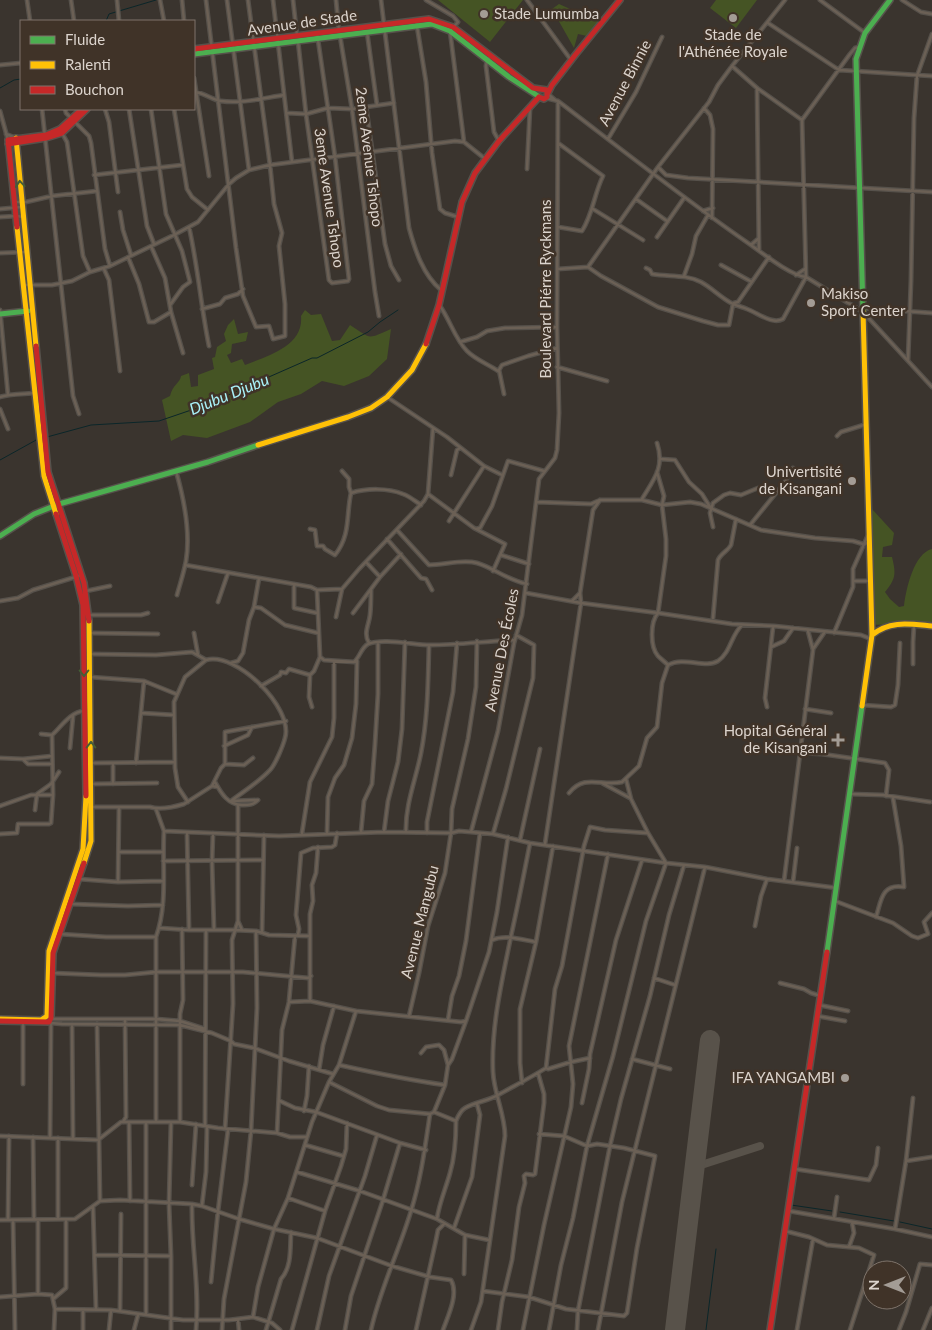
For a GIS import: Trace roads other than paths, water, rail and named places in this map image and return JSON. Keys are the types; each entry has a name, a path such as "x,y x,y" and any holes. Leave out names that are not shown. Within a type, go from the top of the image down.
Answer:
{"street":[{"path":"27,0 30,20"},
{"path":"71,0 74,20"},
{"path":"116,0 119,20"},
{"path":"160,0 164,20"},
{"path":"182,0 184,20"},
{"path":"206,0 236,248 244,296 256,327 269,326 273,339 285,336 285,304 280,246 282,233 274,204 248,0"},
{"path":"227,0 249,170"},
{"path":"273,0 292,162"},
{"name":"3eme Avenue Tshopo","path":"293,0 306,114 329,280 332,283 338,284 348,282 349,279 336,157 318,36"},
{"name":"2eme Avenue Tshopo","path":"336,0 379,316"},
{"path":"380,0 409,228 418,256 432,281 441,290"},
{"path":"426,0 453,16 458,22 452,29 464,142"},
{"path":"527,0 571,60"},
{"path":"0,536 34,514 56,505 222,458 319,425 348,418 371,408 387,397 405,380 419,359 432,330 462,202 484,158 552,85 620,0"},
{"path":"588,267 658,167 704,108 732,66 785,0"},
{"path":"820,0 866,33"},
{"path":"770,1330 837,888 871,637 870,532 856,59 859,47 866,33 890,0"},
{"path":"902,0 917,10 932,14"},
{"name":"Avenue de Stade","path":"195,50 233,47 435,20 452,29 510,74 543,94"},
{"path":"416,22 426,82 433,144 433,161 440,209 458,217"},
{"path":"768,22 839,70 932,76"},
{"path":"366,29 377,105"},
{"path":"908,361 917,76 932,34"},
{"name":"Avenue Binnie","path":"608,139 636,92 662,37"},
{"path":"646,268 652,274 684,276 701,282 733,304 748,309 760,316 781,320 787,313 806,277 802,120 850,54 855,48 859,47"},
{"path":"195,54 213,49"},
{"path":"489,58 486,66 494,132 498,141"},
{"path":"0,65 20,63"},
{"path":"732,66 756,88 802,120"},
{"path":"756,88 759,251"},
{"path":"195,92 202,93 218,101 239,101 284,95"},
{"path":"543,94 557,100 684,198 759,251 796,275 806,277 863,310 932,387"},
{"path":"543,94 557,100"},
{"path":"195,98 209,176"},
{"name":"Boulevard Piérre Ryckmans","path":"544,471 553,462 557,450 559,414 557,367 557,100"},
{"path":"286,113 306,114 328,108 352,109 394,103"},
{"path":"366,106 385,244 391,266 399,280"},
{"path":"527,169 530,108"},
{"path":"704,108 710,115 713,129 712,218"},
{"path":"42,110 74,396 79,414"},
{"path":"65,110 89,136 105,249 110,266"},
{"path":"74,119 81,110"},
{"path":"8,139 16,141 46,137 61,131 86,110"},
{"path":"105,110 109,122 118,192"},
{"path":"129,110 147,226 166,278 171,312 183,353"},
{"path":"151,110 166,214 182,251 190,282 170,305"},
{"path":"174,110 186,188 208,210"},
{"path":"0,111 8,139 19,205"},
{"path":"61,131 67,142 83,256 90,272"},
{"path":"16,141 19,205 35,393 42,436"},
{"path":"27,285 42,286 72,281 90,272 110,266 174,235 198,222 229,184 249,170 270,165 455,141 464,142 484,158"},
{"path":"557,142 603,176 582,231 558,227"},
{"path":"94,175 182,165"},
{"path":"658,167 666,175 713,180 932,192"},
{"path":"0,209 52,196 97,191"},
{"path":"657,237 684,198"},
{"path":"636,199 667,221"},
{"path":"703,211 713,208"},
{"path":"592,209 642,240"},
{"path":"120,212 129,256 149,322 154,322 171,312"},
{"path":"684,276 696,236 708,215"},
{"path":"0,217 20,216"},
{"path":"189,227 196,258 202,310 209,346"},
{"path":"751,244 758,239"},
{"path":"0,253 23,252"},
{"path":"733,304 738,302 769,257"},
{"path":"721,266 752,282"},
{"path":"558,269 588,267 609,281 658,307 711,323 729,325 733,304"},
{"path":"104,268 109,280 120,371"},
{"path":"796,275 805,269"},
{"path":"202,310 220,304 225,298 238,294 243,289"},
{"path":"439,305 460,342 474,357 498,371 500,370"},
{"path":"863,310 932,313"},
{"path":"8,395 0,313 29,311"},
{"path":"29,311 42,436 44,476 86,591 89,615 91,764 88,807 83,848 57,933"},
{"path":"460,342 477,337 487,331 505,328 557,327"},
{"path":"504,394 500,370 502,365 557,348"},
{"path":"557,367 607,381"},
{"path":"0,397 35,393"},
{"path":"387,397 484,466 502,476"},
{"path":"0,409 8,429"},
{"path":"837,436 843,431 867,424"},
{"path":"336,617 342,589 358,568 397,530 428,494 433,428"},
{"path":"642,500 657,472 661,458 657,443"},
{"path":"451,475 457,450 460,448"},
{"path":"661,458 675,460 689,482 702,494 711,508"},
{"path":"476,529 480,528 492,506 509,461 544,471"},
{"path":"449,520 484,466"},
{"path":"750,525 786,482 793,468"},
{"path":"176,471 182,495 187,544 177,595"},
{"name":"Avenue Des Écoles","path":"472,832 498,731 516,635 521,622 536,502 540,479 544,471"},
{"path":"310,529 315,530 317,546 323,546 335,555 343,544 349,524 352,493 349,487 349,479 342,472"},
{"path":"657,472 664,496 662,505 666,556 653,641 654,650 668,665"},
{"path":"713,527 710,513 713,503 730,493 741,495 758,488"},
{"path":"352,493 360,490 391,491 405,494 420,505"},
{"path":"428,494 476,529 504,544 493,571"},
{"path":"536,502 591,504 600,500 642,500 662,505 690,502 701,504 761,530 863,544 870,542"},
{"path":"545,844 593,510 600,500"},
{"path":"591,504 593,510"},
{"path":"713,618 718,560 730,548 736,519"},
{"path":"397,530 430,565 472,562 515,582 527,584"},
{"path":"834,634 853,587 853,569 870,532"},
{"path":"387,539 421,578 426,579 432,590"},
{"path":"353,613 380,576 401,554"},
{"path":"501,555 529,564"},
{"path":"366,562 380,576"},
{"path":"184,565 312,587 317,590 342,589"},
{"path":"218,602 228,573"},
{"path":"0,601 18,598 33,590 79,575"},
{"path":"50,1137 48,954 79,879 91,841 84,712 84,614 79,575"},
{"path":"230,664 238,661 244,654 249,620 254,607 259,578"},
{"path":"854,581 871,581"},
{"path":"294,584 294,608 317,613"},
{"path":"86,591 110,586"},
{"path":"312,707 309,696 310,675 314,671 320,657 317,590"},
{"path":"370,643 367,640 366,628 370,618 371,590"},
{"path":"526,593 707,621 774,626 871,637"},
{"path":"571,601 580,593"},
{"path":"254,607 260,608 285,625 318,633"},
{"path":"89,615 141,615 148,613"},
{"path":"707,621 713,618"},
{"path":"713,618 718,622"},
{"path":"871,637 879,628 896,623 932,626"},
{"path":"569,793 574,787 587,780 618,783 626,779 639,766 648,738 657,727 662,683 668,665 678,661 711,663 718,661 728,650 736,631 742,625"},
{"path":"872,625 879,628"},
{"path":"913,664 912,642 914,625"},
{"path":"767,707 765,698 774,626"},
{"path":"771,647 784,642 792,628"},
{"path":"784,881 812,650 808,631"},
{"path":"812,650 824,632"},
{"path":"89,633 158,634"},
{"path":"194,633 198,655"},
{"path":"493,834 533,678 534,645 516,635"},
{"path":"327,833 328,797 335,778 344,765 352,738 356,704 357,660 364,648 370,643 378,642 405,642 429,645 515,640"},
{"name":"Avenue Mangubu","path":"409,1016 428,926 445,873 451,834 452,809 468,739 476,687 477,641"},
{"path":"361,832 364,801 372,784 376,744 378,642"},
{"path":"384,832 388,800 396,770 401,738 405,642"},
{"path":"427,833 427,822 452,692 457,643"},
{"path":"862,705 891,707 895,705 900,643"},
{"path":"406,832 406,814 417,774 424,735 429,645"},
{"path":"90,654 192,652 206,660"},
{"path":"320,657 324,660 334,661 354,662 357,660"},
{"path":"188,802 178,787 174,762 174,702 185,677 206,660 210,659 220,660 250,674 279,707 286,721 287,730 272,769 231,801 258,800 251,805 238,805 230,802 215,782"},
{"path":"302,834 310,782 332,737 334,661"},
{"path":"261,686 280,675 281,672 286,673 290,669 310,675"},
{"path":"90,677 144,681 176,694"},
{"path":"136,763 144,681"},
{"path":"805,709 831,713"},
{"path":"0,834 17,833 18,824 51,823 52,736 59,727 79,712 90,711"},
{"path":"141,712 174,715"},
{"path":"70,748 73,716"},
{"path":"88,807 150,806 156,809 182,805 212,786 215,782 221,768 225,764 225,732 286,721"},
{"path":"224,746 248,735 252,727"},
{"path":"41,734 50,734 52,736"},
{"path":"520,840 540,749"},
{"path":"800,754 822,754 885,763 888,765 889,776 886,796"},
{"path":"0,758 23,759 52,756"},
{"path":"225,764 244,765 253,758"},
{"path":"23,759 28,764 52,764"},
{"path":"91,764 174,762"},
{"path":"113,763 113,784"},
{"path":"35,810 37,794 52,783 59,772"},
{"path":"549,1330 587,1146 613,1056 646,920 666,864 631,799 626,779"},
{"path":"601,782 631,799"},
{"path":"90,784 157,783"},
{"path":"212,786 218,787"},
{"path":"0,806 37,794 52,795"},
{"path":"849,794 886,796 930,802"},
{"path":"876,917 882,895 896,886 904,887 901,846 893,798"},
{"path":"211,1282 227,1129 233,972 232,940 238,921 238,805"},
{"path":"118,882 120,852 119,808"},
{"path":"156,809 164,831 163,905 156,937 156,1122"},
{"path":"546,1068 554,989 562,966 583,850 590,827 648,833"},
{"path":"164,831 264,835 361,832 451,834 459,831 472,832 666,864 706,867 767,879 837,888"},
{"path":"187,833 189,930"},
{"path":"213,833 214,930"},
{"path":"277,1133 282,1030 289,1002 297,936 296,915 301,856 303,852 318,847 334,846 337,833"},
{"path":"448,1020 466,941 480,833"},
{"path":"262,932 264,835"},
{"path":"448,1064 452,1059 466,1020 492,940 508,837"},
{"path":"471,1330 480,1310 505,1136 493,1072 495,1020 503,969 530,843"},
{"path":"522,1083 519,1019 536,942 553,846"},
{"path":"310,1001 310,914 318,847"},
{"path":"793,882 797,848"},
{"path":"120,852 163,852"},
{"path":"523,1330 571,1107 573,1084 569,1046 608,854"},
{"path":"163,861 263,860"},
{"path":"582,1103 590,1054 616,940 642,860"},
{"path":"577,1330 578,1311 610,1146 669,915 684,865"},
{"path":"598,1330 618,1219 706,867"},
{"path":"79,879 118,882 163,881"},
{"path":"755,926 761,896 767,879"},
{"path":"835,901 893,923 918,938 928,934 924,922 932,914"},
{"path":"69,904 163,905"},
{"path":"238,921 243,930"},
{"path":"159,928 243,930 262,932 269,935 310,936"},
{"path":"180,1122 180,1010 183,1000 182,929"},
{"path":"202,1206 206,1172 206,930"},
{"path":"222,1330 229,1271 246,1182 251,1131 257,1008 256,931"},
{"path":"57,933 106,937 156,937"},
{"path":"492,940 511,938 536,942"},
{"path":"49,973 125,975 156,972 257,972 292,977 308,978 311,976"},
{"path":"654,978 675,985"},
{"path":"780,983 804,989 821,996"},
{"path":"289,1002 310,1001 356,1011 461,1022 466,1020"},
{"path":"819,1005 848,1011"},
{"path":"319,1070 323,1044 334,1006"},
{"path":"253,1317 258,1287 274,1229 288,1198 316,1112 329,1082 339,1065 356,1011"},
{"path":"817,1016 845,1021"},
{"path":"0,1136 98,1140 123,1122 126,1117 124,1019"},
{"path":"0,1020 92,1021 156,1019 206,1030 231,1039 234,1044 254,1048 333,1074"},
{"path":"0,1020 23,1023 48,1020 72,1024 92,1021 97,1024 180,1023"},
{"path":"23,1023 23,1084"},
{"path":"72,1024 73,1138"},
{"path":"97,1024 100,1202"},
{"path":"370,1330 380,1293 412,1210 419,1186 432,1113 445,1085 448,1064 444,1050 439,1045 426,1047 421,1053"},
{"path":"437,1219 450,1172 455,1146 456,1121 463,1109 498,1095 546,1068 590,1058"},
{"path":"632,1059 670,1069"},
{"path":"339,1065 395,1078 445,1085"},
{"path":"304,1111 309,1066"},
{"path":"498,1330 512,1260 519,1207 525,1183 524,1176 526,1174 535,1174 544,1103 544,1094 538,1073"},
{"path":"329,1082 389,1110 432,1113 456,1121"},
{"path":"895,1229 906,1161 913,1098"},
{"path":"280,1101 304,1111 316,1112 400,1143 426,1150"},
{"path":"454,1228 472,1177 480,1115 477,1104"},
{"path":"123,1122 180,1122 227,1129 277,1133 290,1137 307,1137"},
{"path":"129,1122 130,1201"},
{"path":"146,1122 146,1315"},
{"path":"171,1122 169,1204 171,1330"},
{"path":"192,1185 196,1124"},
{"path":"292,1330 324,1211 336,1183 344,1156 347,1124"},
{"path":"482,1291 529,1297 554,1306 578,1311 624,1316 627,1313 654,1155 597,1144 587,1146 564,1136 540,1134"},
{"path":"317,1330 329,1276 360,1191 377,1135"},
{"path":"8,1220 9,1136"},
{"path":"33,1137 34,1220"},
{"path":"58,1138 58,1219"},
{"path":"345,1330 351,1296 384,1200 400,1143"},
{"path":"304,1145 344,1156"},
{"path":"793,1169 869,1180 876,1165 878,1148"},
{"path":"906,1161 932,1157"},
{"path":"297,1172 360,1191 437,1219 465,1235 489,1240"},
{"path":"834,1218 837,1197"},
{"path":"288,1198 324,1211"},
{"path":"0,1220 75,1219 100,1202 130,1201 202,1206 274,1229 317,1238 392,1266 430,1277 451,1280 453,1299 443,1330"},
{"path":"192,1204 192,1234 198,1302 196,1330"},
{"path":"93,1205 96,1310"},
{"path":"787,1211 932,1237"},
{"path":"120,1311 121,1214"},
{"path":"53,1299 66,1288 66,1219"},
{"path":"13,1220 15,1330"},
{"path":"38,1220 38,1294"},
{"path":"849,1247 854,1232 852,1222"},
{"path":"416,1330 438,1230 444,1224"},
{"path":"785,1231 827,1245 866,1250 874,1255 850,1330"},
{"path":"266,1330 281,1279 286,1273 291,1232"},
{"path":"464,1274 465,1235"},
{"path":"797,1330 812,1239"},
{"path":"95,1255 171,1256"},
{"path":"899,1330 920,1264 932,1265"},
{"path":"0,1297 38,1294 52,1295 55,1309 54,1330"},
{"path":"923,1330 932,1308"},
{"path":"55,1309 111,1310 197,1320 253,1317 269,1322 280,1330"},
{"path":"83,1310 83,1330"},
{"path":"109,1330 111,1310"},
{"path":"134,1330 138,1314"},
{"path":"238,1319 239,1330"}],"waterway":[{"path":"106,20 109,14 156,0"},
{"path":"0,88 14,80 20,79"},
{"name":"Djubu Djubu","path":"47,437 91,425 159,421 203,406 312,358 317,358 368,332 398,310"},
{"name":"Djubu Djubu","path":"0,460 38,439"},
{"path":"791,1205 832,1211"},
{"path":"840,1212 894,1221"},
{"path":"900,1222 932,1229"},
{"path":"706,1330 716,1249"}],"place":[{"name":"Stade Lumumba","path":"484,14"},
{"name":"Stade de l'Athénée Royale","path":"733,18"},
{"name":"Makiso Sport Center","path":"811,303"},
{"name":"Univertisité de Kisangani","path":"852,481"},
{"name":"Hopital Général de Kisangani","path":"838,740"},
{"name":"IFA YANGAMBI","path":"845,1078"}]}
